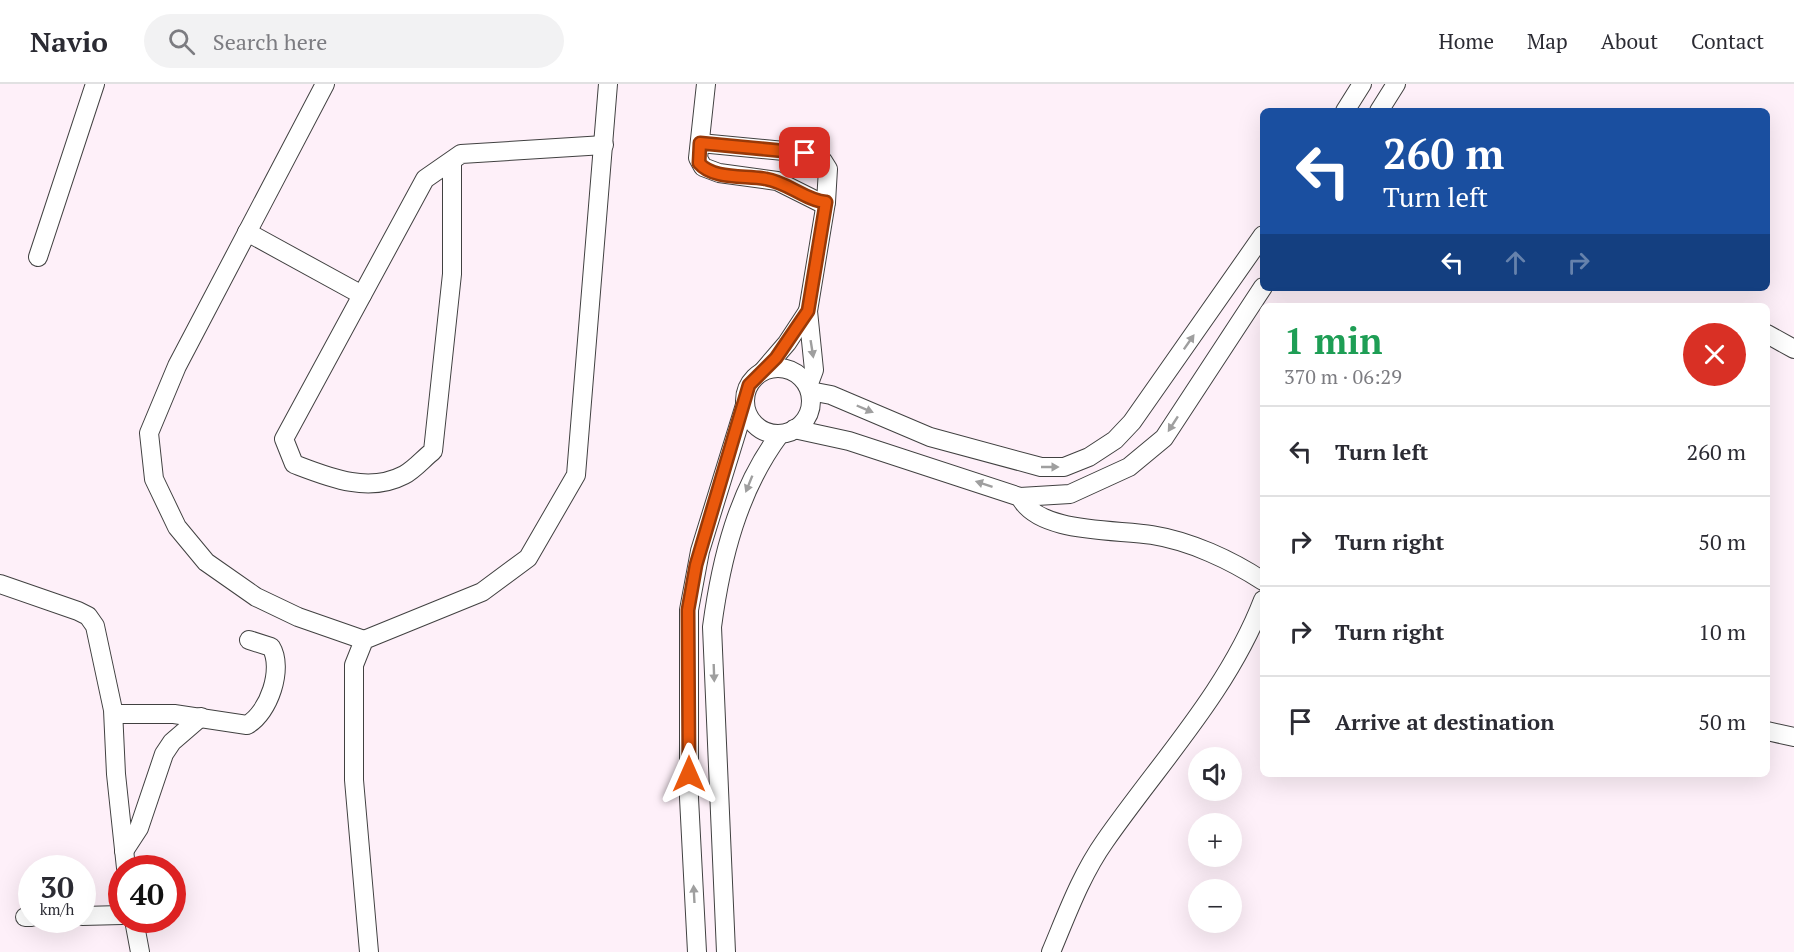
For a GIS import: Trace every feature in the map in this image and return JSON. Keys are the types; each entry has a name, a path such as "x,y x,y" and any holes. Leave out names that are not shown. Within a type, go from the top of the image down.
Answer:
{"street":[{"path":"38,257 95,84"},
{"path":"325,84 177,366 152,421 149,433 154,479 177,526 207,562 256,597 298,617 363,640 482,592 528,558 576,475 608,84"},
{"path":"706,84 699,163 711,171 777,181 813,199 826,202"},
{"path":"1347,108 1362,84"},
{"path":"1381,108 1396,84"},
{"path":"700,143 771,149 816,156 828,169 826,202 808,311 814,370 809,388 811,400 807,417 787,432 754,471 740,508 717,588 712,627 726,952"},
{"path":"452,160 452,274 433,451 404,475 367,485 322,474 294,464 284,439 425,179 452,160 461,154 604,145"},
{"path":"247,232 362,295"},
{"path":"764,371 776,367 789,369 800,375 809,388 930,437 1041,467 1064,467 1089,457 1114,440 1132,422 1260,239"},
{"path":"745,405 756,426 764,431 849,441 1020,496 1070,494 1129,467 1164,438 1260,291"},
{"path":"697,952 689,798 688,610 700,551 745,405 749,385 787,343 808,311"},
{"path":"1770,336 1794,349"},
{"path":"1020,496 1032,513 1066,524 1153,535 1212,552 1260,578"},
{"path":"2,591 88,616 95,626 114,714 116,774 124,855"},
{"path":"1051,952 1088,868 1105,841 1202,714 1254,625 1260,608"},
{"path":"114,714 201,717 247,725 261,712 273,686 275,653 267,645 249,640"},
{"path":"363,640 354,665 354,780 369,952"},
{"path":"127,855 139,828 164,754 172,742 201,717"},
{"path":"1770,731 1794,737"},
{"path":"136,933 140,952"}],"route":[{"path":"689,774 688,610 696,565 727,455 745,405 745,395 749,385 776,358 808,311 826,202 819,202 777,181 711,171 699,163 700,143 805,153"}]}
